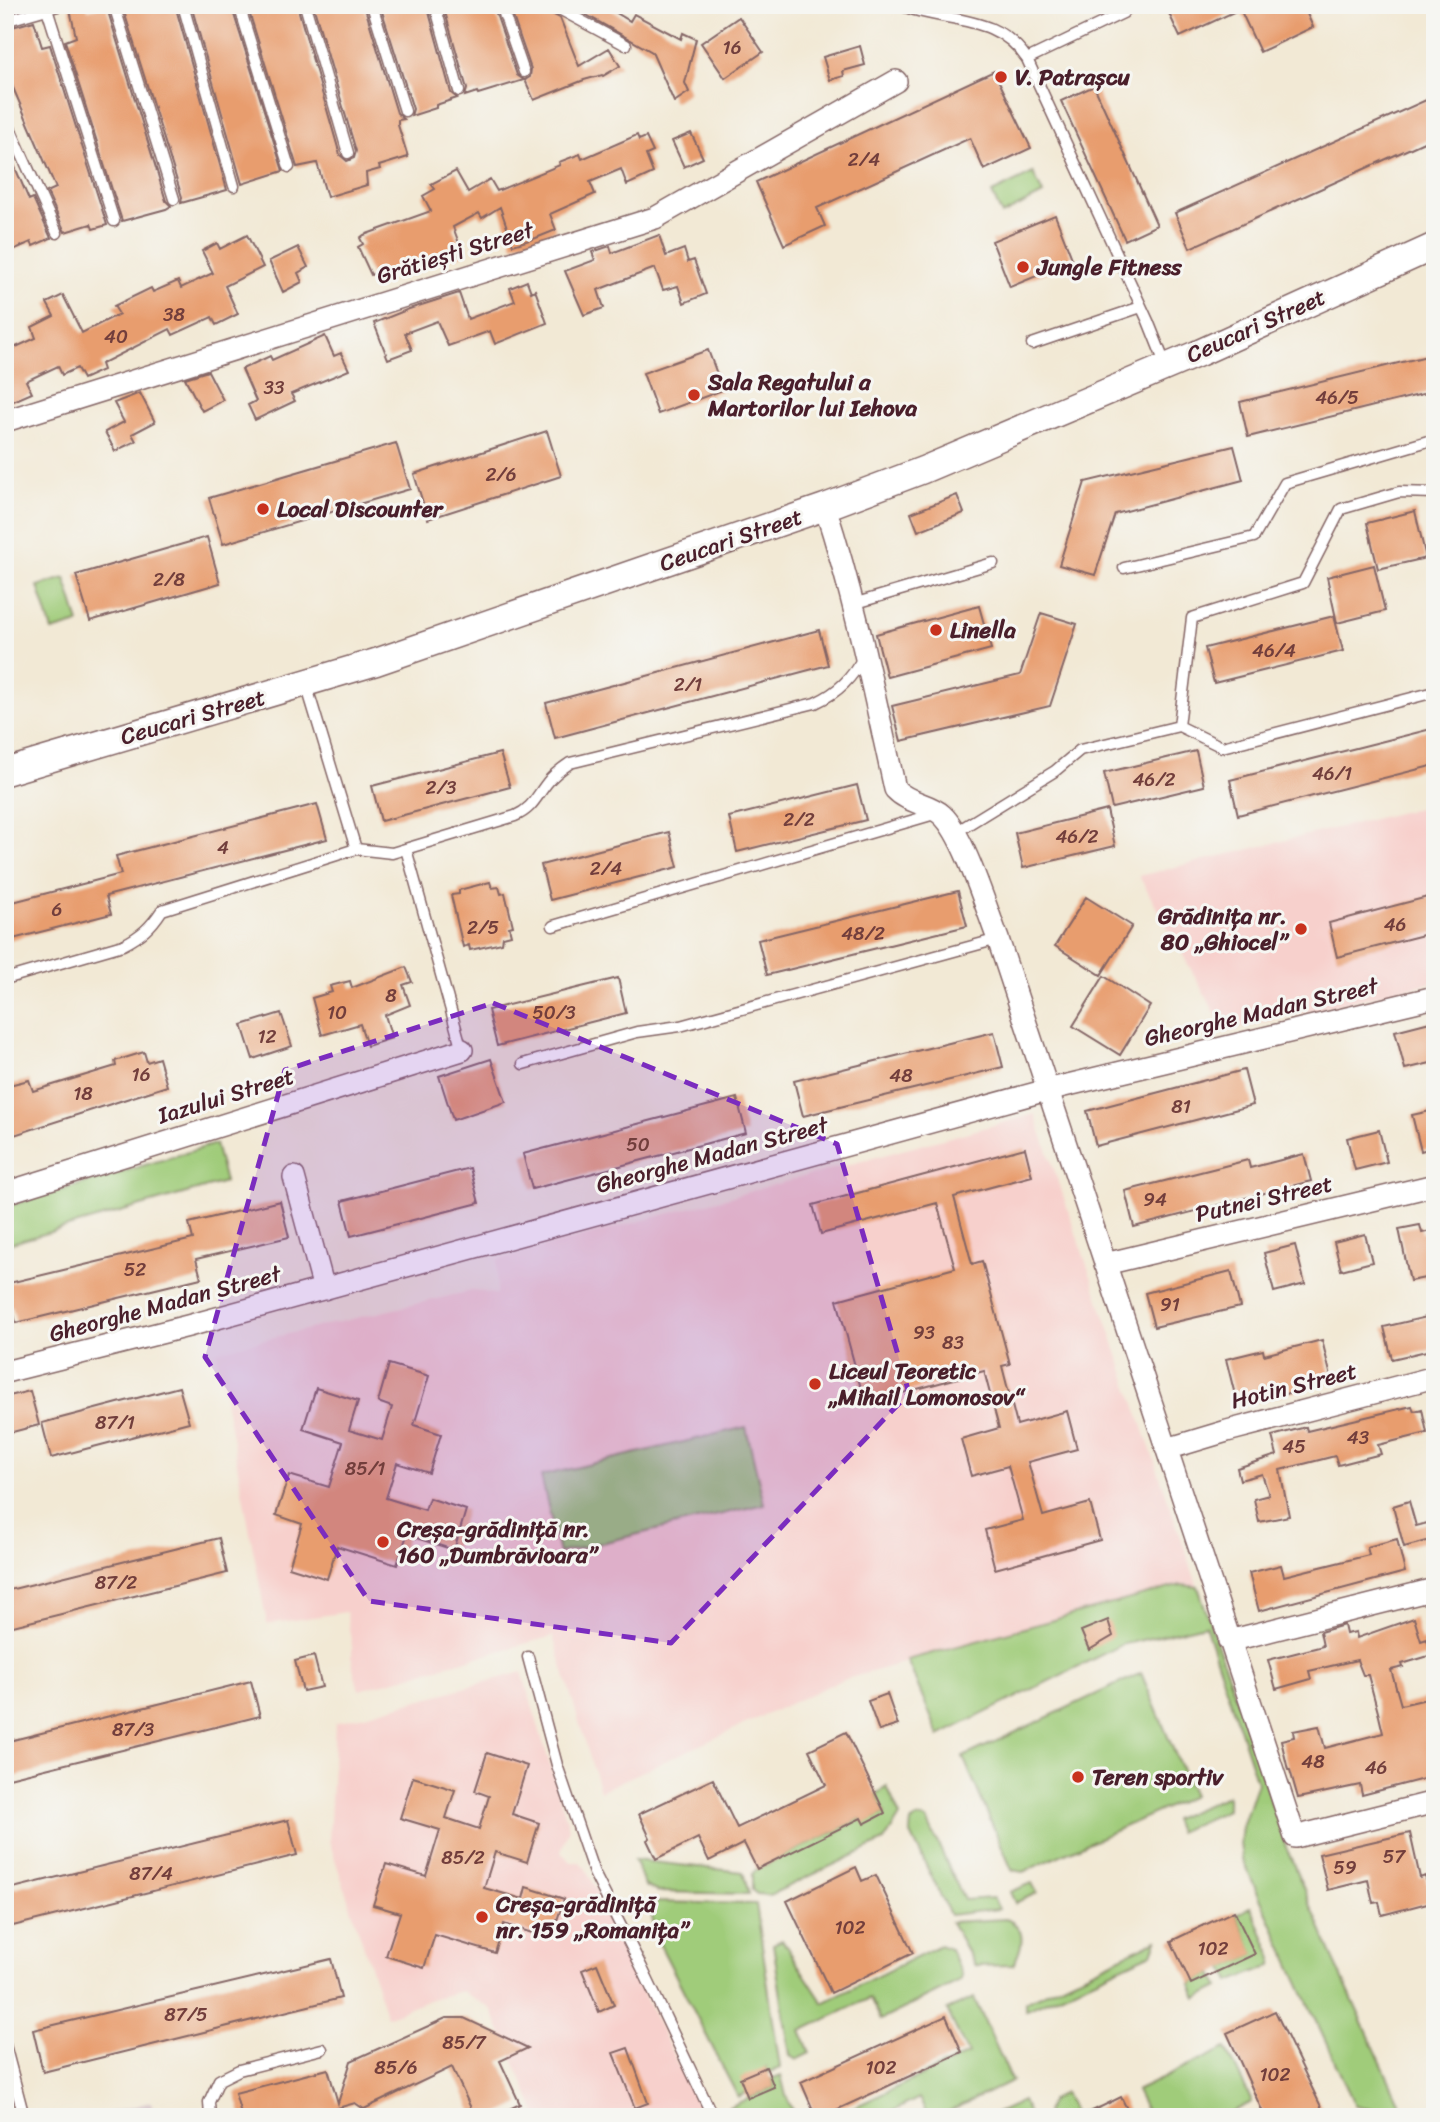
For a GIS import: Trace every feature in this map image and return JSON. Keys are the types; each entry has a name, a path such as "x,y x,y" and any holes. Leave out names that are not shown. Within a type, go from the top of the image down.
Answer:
{"street":[{"name":"Grătiești Street","path":"5,421 655,218 896,81"},
{"name":"Ceucari Street","path":"5,772 402,654 825,507 923,470 1166,366 1435,246"},
{"path":"825,507 866,653 895,789 902,797 940,813 956,832 998,939 1295,1837 1435,1802"},
{"name":"Gheorghe Madan Street","path":"5,1372 188,1326 1047,1090 1435,998"},
{"name":"Iazului Street","path":"5,1193 462,1050"},
{"path":"294,1177 324,1289"},
{"name":"Putnei Street","path":"1105,1264 1435,1185"},
{"name":"Hotin Street","path":"1167,1449 1435,1377"},
{"path":"1229,1642 1435,1589"}],"lane":[{"path":"5,21 61,5"},
{"path":"114,5 174,199"},
{"path":"183,5 234,186"},
{"path":"239,5 289,167"},
{"path":"306,5 348,153"},
{"path":"372,5 405,111"},
{"path":"435,5 459,91"},
{"path":"501,5 524,72"},
{"path":"552,5 626,45"},
{"path":"900,5 920,13 976,22 989,27 1019,47 1142,307 1166,366"},
{"path":"1027,59 1123,13 1130,5"},
{"path":"47,9 114,221"},
{"path":"5,117 57,233"},
{"path":"1032,344 1142,307"},
{"path":"1124,568 1254,537 1285,483 1435,439"},
{"path":"1179,726 1192,618 1303,583 1341,509 1399,492 1435,493"},
{"path":"853,604 993,563"},
{"path":"5,979 123,946 140,937 162,910 356,849 392,853 524,812 532,807 557,772 570,764 815,703 847,682 866,653"},
{"path":"306,684 356,849"},
{"path":"956,832 1055,771 1080,750 1179,726 1222,747 1435,692"},
{"path":"554,926 940,813"},
{"path":"406,849 462,1050"},
{"path":"523,1064 637,1032 693,1022 998,939"},
{"path":"528,1657 557,1765 594,1872 713,2117"},
{"path":"5,2045 23,2113"},
{"path":"210,2117 209,2102 219,2080 239,2070 322,2049"}],"highlighted area":[{"path":"493,1003 837,1144 909,1393 671,1643 369,1601 205,1357 285,1070"}],"shaded area":[{"name":"Grădinița nr. 80 „Ghiocel”","path":"1435,804 1435,982 1225,1031 1139,876"},
{"name":"Liceul Teoretic „Mihail Lomonosov“","path":"1035,1114 1198,1587 1181,1585 839,1681 600,1791 553,1636 359,1690 352,1664 346,1612 267,1624 216,1351 475,1290 497,1295 497,1260"},
{"name":"Creșa-grădiniță nr. 159 „Romanița”","path":"522,1672 569,1828 561,1851 570,1862 580,1862 586,1869 633,1964 634,1974 698,2106 696,2112 685,2117 538,2117 491,2009 462,1991 424,2001 387,2017 329,1841 335,1723"},
{"path":"151,2102 155,2117 92,2117"}],"green space":[{"path":"1033,173 1043,194 1002,215 992,193"},
{"path":"65,578 79,623 52,631 38,586"},
{"path":"215,1144 225,1182 5,1245 5,1207"},
{"path":"746,1427 764,1504 559,1553 541,1476"},
{"path":"1181,1585 1198,1587 1286,1847 1406,2117 1355,2106 1242,1859 1242,1827 1257,1782 1205,1625 1121,1645 939,1736 907,1660"},
{"name":"Teren sportiv","path":"1141,1673 1193,1796 1023,1872 1012,1870 963,1757"},
{"path":"887,1787 900,1816 884,1841 770,1895 757,1894 752,1890 752,1874 757,1869 861,1818 864,1823 885,1813 876,1794"},
{"path":"1227,1796 1227,1810 1178,1832 1173,1819"},
{"path":"918,1818 927,1820 964,1900 993,1898 999,1909 950,1915 910,1832 911,1822"},
{"path":"634,1860 743,1872 749,1894 658,1892 645,1886"},
{"path":"1032,1883 1037,1893 1015,1903 1010,1892"},
{"path":"648,1902 756,1904 780,2068 768,2073 766,2067 746,2093 738,2097 659,1943"},
{"path":"1251,1907 1273,1958 1272,1965 1230,1982 1224,1968 1254,1954 1236,1915"},
{"path":"1006,1919 1018,1928 1022,1939 1013,1965 975,1966 951,1922"},
{"path":"782,1940 823,2003 940,1945 950,1949 962,1976 960,1981 881,2020 870,1998 801,2031 810,2053 798,2059 790,2055 773,1944"},
{"path":"1157,1940 1152,1953 1025,2011 1025,2002"},
{"path":"1213,1973 1219,1987 1197,1998 1191,1984"},
{"path":"974,1998 1012,2081 938,2117 928,2117 919,2098 881,2117 833,2117 968,2054 947,2010"},
{"path":"1226,2048 1252,2102 1222,2117 1149,2117 1136,2091"},
{"path":"781,2075 786,2096 796,2117 734,2117 729,2107 774,2087 771,2079"},
{"path":"1064,2093 1075,2115 1092,2107 1093,2117 1048,2117 1046,2113 1051,2100"},
{"path":"1023,2101 1030,2117 994,2117 993,2115"}],"building":[{"path":"5,5 30,5 30,6 5,13"},
{"path":"69,5 87,5 88,10 106,5 166,201 171,206 166,209 122,221 65,41 76,37"},
{"path":"122,5 175,5 227,190 181,203 182,197"},
{"path":"191,5 231,5 283,171 242,184"},
{"path":"247,5 297,5 340,155 347,161 354,158 356,151 313,5 364,5 397,113 404,119 398,120 398,125 408,157 366,173 367,185 327,197 317,163 297,167"},
{"path":"380,5 427,5 451,93 457,98 411,116 413,109"},
{"path":"443,5 493,5 517,75 524,80 465,96 467,89"},
{"path":"509,5 544,5 548,12 560,18 579,66 609,48 620,66 603,76 584,80 534,100 525,80 530,77 531,69"},
{"path":"569,5 603,5 630,21 634,14 681,39 683,33 696,39 685,83 689,92 674,102 652,52"},
{"path":"1165,5 1303,5 1313,27 1260,52 1240,9 1180,37"},
{"path":"739,17 763,52 725,78 701,43"},
{"path":"34,21 42,47 50,45 107,225 93,229 91,224 65,232 47,192 56,188 5,69 5,29"},
{"path":"860,46 865,65 843,71 844,76 830,80 823,57"},
{"path":"994,71 1031,148 984,170 970,138 817,208 825,226 784,245 756,182"},
{"path":"1094,86 1157,225 1125,240 1061,101"},
{"path":"1435,96 1435,137 1190,248 1175,213"},
{"path":"691,133 703,158 684,167 672,141"},
{"path":"637,135 639,140 646,137 653,152 646,155 653,173 627,185 621,169 590,182 595,194 550,214 556,230 513,245 500,207 482,218 479,213 453,227 463,254 449,259 447,255 413,267 412,263 383,277 380,271 371,275 358,247 363,244 360,238 364,235 431,211 423,196 435,189 431,184 456,171 468,192 490,179 497,191 560,165 559,162 580,154 582,159"},
{"path":"5,144 29,200 33,198 51,238 33,246 31,242 11,251 5,238"},
{"path":"1055,215 1073,261 1010,287 992,241"},
{"path":"247,235 263,267 225,286 238,314 216,325 212,317 173,335 170,329 101,364 103,370 83,379 77,368 62,375 58,366 26,381 32,393 9,403 5,394 5,352 36,338 32,327 54,316 47,303 63,295 82,333 119,314 114,306 151,288 153,292 178,281 181,288 213,273 202,251 217,243 220,249"},
{"path":"659,235 666,256 684,249 688,262 694,260 706,294 684,303 678,286 663,290 655,268 598,290 604,308 584,315 565,271 595,260 592,252 610,246 612,253"},
{"path":"298,247 308,267 298,273 302,282 283,292 269,261"},
{"path":"527,281 531,292 535,290 547,323 495,344 490,331 448,346 437,321 405,333 412,350 388,359 374,323 459,293 468,319 515,301 510,288"},
{"path":"325,336 334,356 341,353 349,370 291,394 295,401 255,420 248,405 256,401 242,369 270,356 272,360"},
{"path":"708,350 723,390 658,414 643,373"},
{"path":"1435,354 1435,391 1248,437 1240,402"},
{"path":"208,371 223,400 202,411 185,378"},
{"path":"140,393 155,422 132,434 136,441 115,451 105,432 124,422 114,403"},
{"path":"547,431 561,476 428,519 414,474"},
{"path":"396,443 410,489 223,544 209,498"},
{"path":"1234,446 1243,480 1115,514 1095,575 1059,565 1085,482"},
{"path":"957,495 964,513 918,531 911,513"},
{"path":"1415,511 1426,558 1378,569 1367,523"},
{"path":"207,537 220,583 90,621 76,575"},
{"path":"1374,565 1385,611 1337,623 1327,577"},
{"path":"979,606 991,649 887,677 876,634"},
{"path":"1041,613 1077,624 1050,706 901,741 892,706 1020,675"},
{"path":"1334,616 1343,651 1214,683 1205,648"},
{"path":"819,630 828,665 555,738 546,703"},
{"path":"1435,728 1435,765 1238,815 1230,780"},
{"path":"1196,751 1204,786 1112,808 1104,773"},
{"path":"500,753 510,787 381,821 372,786"},
{"path":"857,785 866,820 737,852 729,817"},
{"path":"317,804 327,839 106,896 111,914 5,941 5,904 121,874 116,856"},
{"path":"1107,810 1115,846 1023,868 1015,833"},
{"path":"669,832 678,867 550,900 541,865"},
{"path":"490,882 492,888 499,887 501,894 505,893 513,926 509,927 511,935 503,937 502,943 470,950 469,945 463,947 451,895 459,894 459,890"},
{"path":"958,891 967,926 767,975 758,940"},
{"path":"1435,895 1435,932 1337,957 1329,923"},
{"path":"1086,897 1132,926 1101,975 1055,946"},
{"path":"406,967 412,982 403,985 410,1005 385,1015 392,1038 367,1046 360,1024 322,1035 312,998 332,992 330,986 350,981 352,988"},
{"path":"1104,976 1150,1006 1120,1055 1073,1026"},
{"path":"618,978 626,1013 497,1046 488,1010"},
{"path":"281,1013 292,1046 253,1059 242,1025"},
{"path":"1430,1022 1435,1039 1435,1062 1405,1069 1395,1031"},
{"path":"994,1032 1003,1067 803,1116 794,1081"},
{"path":"144,1052 147,1062 159,1058 167,1086 5,1138 5,1086 29,1080 33,1091 116,1066 115,1061"},
{"path":"491,1059 506,1102 453,1120 439,1076"},
{"path":"1244,1070 1253,1105 1096,1146 1087,1111"},
{"path":"737,1098 746,1133 532,1189 523,1154"},
{"path":"1435,1110 1435,1147 1421,1151 1412,1115"},
{"path":"1379,1130 1387,1162 1355,1170 1347,1138"},
{"path":"1025,1148 1032,1176 954,1197 972,1264 982,1261 1010,1364 1002,1366 1017,1425 1067,1411 1077,1449 1028,1462 1043,1516 1090,1503 1100,1540 995,1569 985,1530 1023,1520 1008,1466 971,1476 961,1439 999,1428 984,1371 865,1403 837,1300 955,1268 937,1203 821,1234 813,1205"},
{"path":"1304,1154 1311,1181 1134,1227 1125,1191 1248,1160 1250,1168"},
{"path":"470,1168 479,1203 351,1236 342,1201"},
{"path":"280,1201 289,1237 196,1259 201,1278 16,1323 12,1306 5,1308 5,1284 193,1239 189,1223"},
{"path":"1420,1225 1422,1233 1435,1230 1435,1276 1410,1281 1399,1229"},
{"path":"1365,1234 1372,1262 1341,1270 1334,1242"},
{"path":"1295,1245 1305,1284 1274,1292 1264,1253"},
{"path":"1231,1271 1240,1307 1154,1327 1145,1293"},
{"path":"1435,1315 1435,1349 1392,1359 1384,1327"},
{"path":"1322,1340 1332,1381 1238,1407 1226,1359 1263,1350 1264,1355"},
{"path":"389,1364 429,1376 414,1425 441,1434 429,1473 397,1463 386,1498 425,1510 429,1498 466,1510 454,1550 407,1535 397,1565 337,1546 327,1579 289,1567 302,1524 276,1515 289,1475 329,1487 343,1442 303,1429 316,1388 358,1401 349,1430 382,1440 392,1407 378,1402"},
{"path":"179,1387 189,1422 51,1458 42,1423"},
{"path":"30,1391 39,1425 5,1434 5,1397"},
{"path":"1412,1406 1414,1411 1422,1409 1427,1433 1378,1445 1381,1454 1338,1465 1335,1456 1280,1470 1289,1516 1259,1522 1254,1499 1269,1495 1262,1474 1240,1480 1237,1468 1277,1455 1272,1436 1306,1427 1307,1431"},
{"path":"1409,1501 1416,1526 1435,1521 1435,1539 1404,1547 1393,1506"},
{"path":"219,1538 227,1573 5,1628 5,1591"},
{"path":"1397,1539 1405,1572 1259,1611 1249,1573 1281,1565 1284,1576 1369,1555 1367,1547"},
{"path":"1414,1618 1421,1641 1427,1639 1432,1655 1391,1670 1401,1705 1435,1697 1435,1776 1362,1795 1360,1785 1298,1798 1281,1740 1294,1737 1293,1731 1319,1726 1325,1748 1383,1733 1368,1675 1363,1675 1357,1660 1309,1671 1311,1679 1276,1689 1268,1660 1323,1646 1320,1632 1344,1625 1346,1634 1356,1632 1357,1638"},
{"path":"1108,1620 1113,1636 1089,1650 1081,1631"},
{"path":"314,1656 322,1687 303,1691 295,1661"},
{"path":"251,1681 260,1716 5,1779 5,1742"},
{"path":"887,1694 898,1725 879,1731 868,1701"},
{"path":"846,1732 885,1813 864,1824 861,1818 757,1869 744,1843 709,1861 698,1838 656,1859 639,1814 713,1779 737,1828 826,1785 809,1750"},
{"path":"487,1753 527,1766 512,1814 539,1823 527,1862 495,1852 484,1888 523,1899 526,1887 564,1899 551,1939 504,1924 495,1953 435,1935 424,1968 386,1956 400,1913 373,1905 386,1864 426,1876 440,1830 400,1818 413,1777 455,1790 446,1818 479,1829 489,1796 475,1791"},
{"path":"288,1820 297,1855 5,1928 5,1890"},
{"path":"1410,1833 1420,1878 1425,1876 1427,1883 1435,1881 1435,1901 1382,1915 1379,1902 1373,1903 1368,1880 1328,1890 1319,1854"},
{"path":"856,1867 862,1881 876,1875 913,1953 831,1993 787,1901"},
{"path":"1234,1911 1255,1954 1191,1984 1171,1941"},
{"path":"331,1959 341,1998 43,2072 33,2030"},
{"path":"597,1964 614,2005 599,2012 582,1970"},
{"path":"1275,2011 1326,2117 1265,2117 1227,2033"},
{"path":"946,2016 962,2052 816,2117 801,2082"},
{"path":"446,2018 464,2018 528,2048 500,2061 520,2104 492,2117 475,2117 452,2067 364,2109 355,2103 305,2117 242,2117 235,2093 328,2069 338,2103 351,2061"},
{"path":"628,2048 648,2103 635,2108 613,2053"},
{"path":"766,2067 774,2087 748,2098 740,2078"},
{"path":"1121,2097 1131,2117 1080,2117"}],"place":[{"name":"V. Patrașcu","path":"1001,77"},
{"name":"Jungle Fitness","path":"1023,267"},
{"name":"Sala Regatului a Martorilor lui Iehova","path":"694,395"},
{"name":"Local Discounter","path":"263,509"},
{"name":"Linella","path":"936,630"},
{"name":"Grădinița nr. 80 „Ghiocel”","path":"1301,929"},
{"name":"Liceul Teoretic „Mihail Lomonosov“","path":"815,1384"},
{"name":"Creșa-grădiniță nr. 160 „Dumbrăvioara”","path":"383,1542"},
{"name":"Teren sportiv","path":"1078,1777"},
{"name":"Creșa-grădiniță nr. 159 „Romanița”","path":"482,1917"}]}
